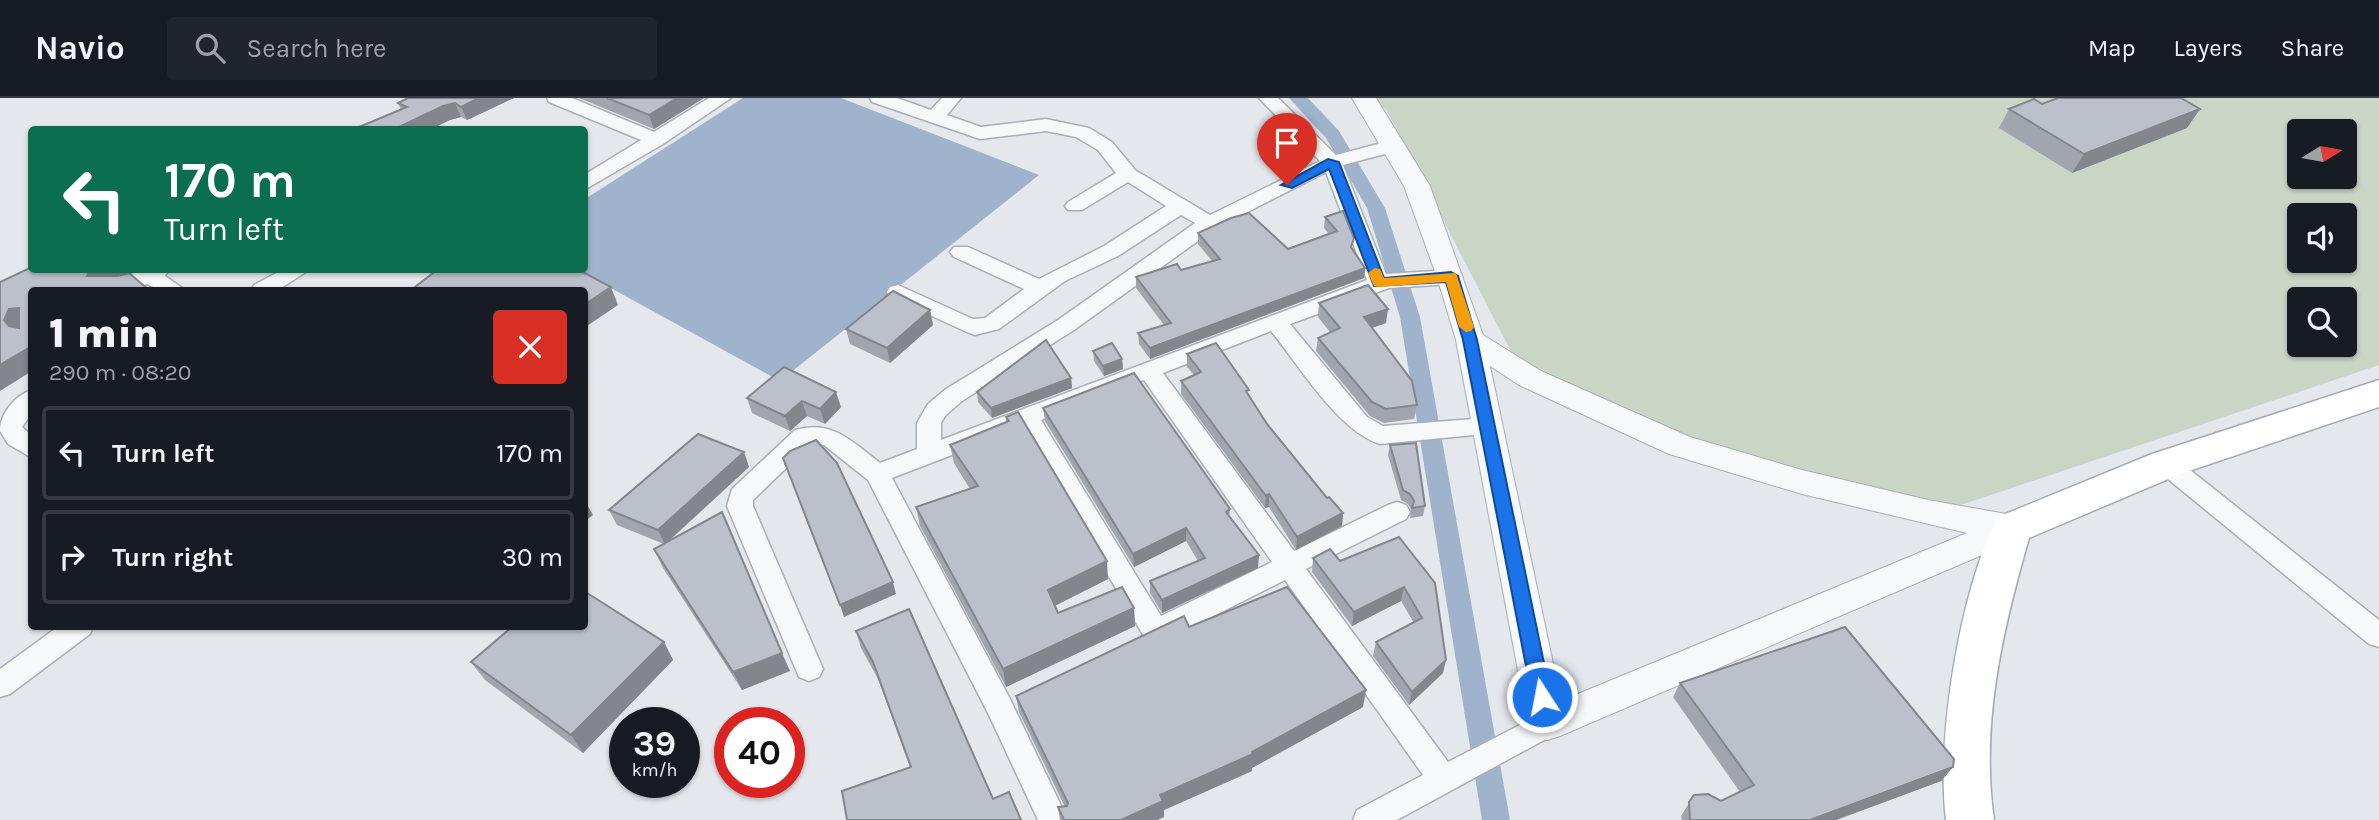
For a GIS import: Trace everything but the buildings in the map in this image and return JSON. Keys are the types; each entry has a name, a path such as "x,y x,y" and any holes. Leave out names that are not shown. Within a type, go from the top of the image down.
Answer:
{"main road":[{"path":"1970,820 1969,745 1973,671 1987,607 2011,528 2166,464 2379,393"}],"street":[{"path":"556,98 656,140"},
{"path":"588,182 722,98"},
{"path":"879,98 980,133 1046,125 1068,128 1096,138 1128,174 1209,223"},
{"path":"934,118 952,98"},
{"path":"1268,98 1337,160 1383,282"},
{"path":"1364,98 1382,149 1417,186 1451,276 1470,340 1547,724"},
{"path":"929,454 929,423 936,410 954,395 1066,325 1209,223 1337,160 1382,149"},
{"path":"1075,206 1128,174"},
{"path":"898,292 975,327 991,324 1072,267 1111,251 1180,206"},
{"path":"961,252 1040,288"},
{"path":"120,287 152,273"},
{"path":"155,273 171,287"},
{"path":"267,287 293,273"},
{"path":"877,474 1026,415 1383,282 1451,276"},
{"path":"1275,321 1359,423 1380,435 1488,428"},
{"path":"1470,340 1530,378 1680,446 1802,482 1928,513 2011,528"},
{"path":"1149,370 1443,780"},
{"path":"28,402 15,416 10,428 28,446"},
{"path":"1026,415 1144,637 1291,567 1397,512"},
{"path":"809,669 740,506 741,496 804,436 829,436 877,474 1011,701 1053,820"},
{"path":"2166,464 2379,636"},
{"path":"1368,820 1547,724 2011,528"},
{"path":"0,685 75,630"}],"green space":[{"path":"1374,98 2379,98 2379,365 1952,508 1691,443 1521,371 1387,111"}],"water":[{"path":"743,98 841,98 1039,175 780,381 583,273 588,273 588,197"}],"waterway":[{"path":"1298,98 1333,135 1376,208 1410,317 1496,820"}],"slow traffic":[{"path":"1375,273 1378,283 1451,276 1466,327"}],"route":[{"path":"1287,185 1332,162 1359,226 1378,283 1451,276 1470,340 1542,697"}]}
